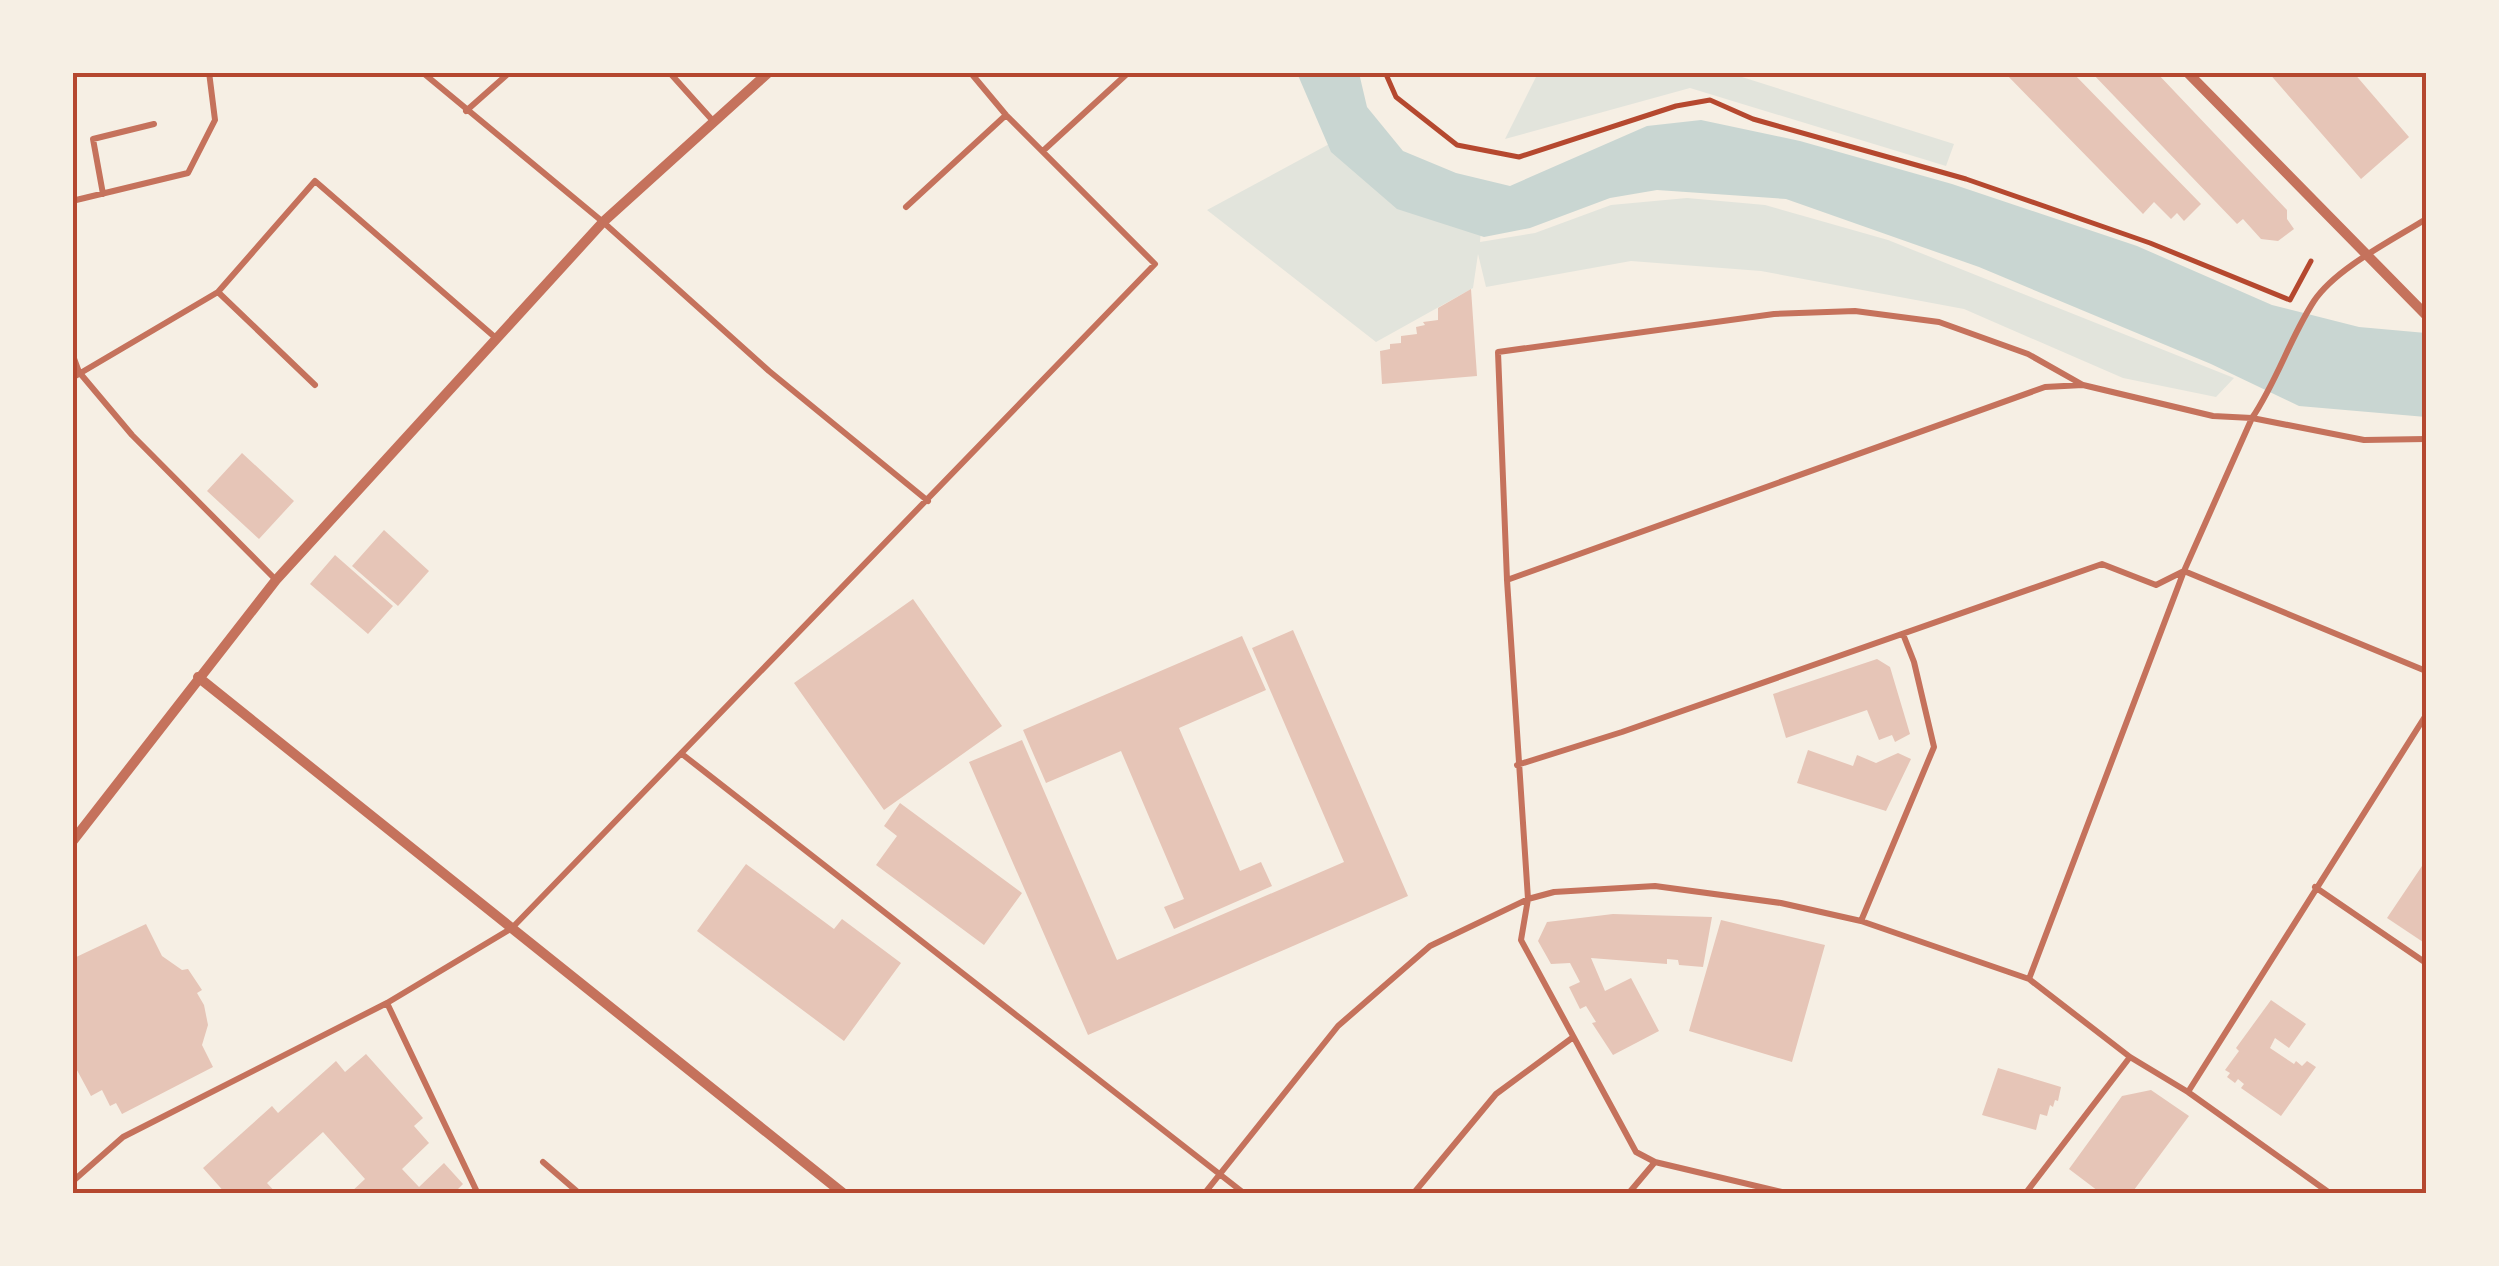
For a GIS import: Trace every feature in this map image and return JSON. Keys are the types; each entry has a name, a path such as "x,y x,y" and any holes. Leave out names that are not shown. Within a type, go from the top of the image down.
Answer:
{"street":[{"path":"72,842 276,580 602,222 769,72"},
{"path":"2187,72 2423,311"},
{"path":"198,677 844,1194"}],"lane":[{"path":"72,201 188,172 215,120 209,72"},
{"path":"422,72 602,222 769,371 928,502"},
{"path":"466,111 510,72"},
{"path":"669,72 714,122"},
{"path":"72,1182 123,1137 387,1003 512,928 1154,264 1006,115 970,72"},
{"path":"1044,150 1129,72"},
{"path":"906,208 1006,115"},
{"path":"103,194 93,138 154,124"},
{"path":"72,378 218,292 314,181 498,339"},
{"path":"2029,979 2184,571 2252,418 2327,285 2426,218"},
{"path":"218,292 315,385"},
{"path":"1790,1194 1655,1162 1636,1152 1521,940 1528,899 1517,765 1498,352 1774,314 1855,311 1939,322 2028,354 2083,385 2213,416 2252,418 2364,440 2426,438"},
{"path":"72,354 80,372 132,436 276,580"},
{"path":"1507,580 2044,387 2083,385"},
{"path":"1517,765 2102,564 2156,585 2184,571 2426,671"},
{"path":"1860,921 1934,747 1914,662 1903,634"},
{"path":"2188,1092 2426,716"},
{"path":"682,754 1245,1194"},
{"path":"1204,1194 1338,1026 1430,946 1528,899 1554,892 1655,886 1781,903 1860,921 2029,979 2130,1058 2188,1092 2331,1194"},
{"path":"2315,888 2426,964"},
{"path":"387,1003 478,1194"},
{"path":"1412,1194 1496,1094 1572,1038"},
{"path":"2025,1194 2130,1058"},
{"path":"543,1162 580,1194"},
{"path":"1628,1194 1655,1162"},
{"path":"823,1194 830,1183"}],"path":[{"path":"1385,72 1396,97 1457,145 1519,158 1676,106 1710,100 1752,120 1966,178 2150,243 2290,300 2311,261"}],"shaded area":[{"path":"1726,72 1954,144 1946,166 1690,88 1505,139 1538,73"},
{"path":"1297,73 1359,73 1367,107 1403,151 1456,173 1510,186 1647,126 1701,120 1800,141 1952,184 2137,246 2272,305 2359,327 2426,333 2426,417 2299,406 2211,364 1979,267 1786,199 1657,190 1610,198 1530,228 1484,237 1397,209 1331,152"},
{"path":"1344,136 1482,217 1480,242 1535,233 1611,205 1687,198 1765,205 1888,240 2234,378 2216,397 2123,378 1964,309 1761,271 1631,261 1486,287 1478,254 1473,288 1376,342 1207,210"}],"building":[{"path":"2004,72 2072,72 2201,204 2184,221 2177,213 2171,219 2154,202 2143,214"},
{"path":"2091,72 2156,72 2287,210 2287,219 2294,229 2278,241 2261,239 2243,219 2237,224"},
{"path":"2268,72 2353,72 2409,137 2361,179"},
{"path":"1471,289 1477,376 1382,384 1380,351 1401,343 1401,336 1417,334 1416,327 1425,325 1423,322 1438,320 1438,308"},
{"path":"242,453 294,501 259,539 207,491"},
{"path":"384,530 429,571 398,606 352,566"},
{"path":"335,555 393,606 368,634 310,584"},
{"path":"913,599 1002,726 884,810 794,683"},
{"path":"1293,630 1408,896 1088,1035 969,762 1022,740 1117,960 1344,862 1252,648"},
{"path":"1242,636 1266,690 1179,728 1240,871 1261,862 1272,886 1174,929 1164,907 1184,899 1121,751 1046,783 1023,730"},
{"path":"1877,659 1890,667 1910,734 1895,742 1892,735 1879,740 1867,710 1786,738 1773,694"},
{"path":"1808,750 1853,766 1857,755 1876,763 1898,753 1911,759 1886,811 1797,783"},
{"path":"900,803 1022,893 984,945 876,865 897,836 884,826"},
{"path":"2426,860 2426,944 2387,918"},
{"path":"746,864 834,929 842,919 901,963 844,1041 697,931"},
{"path":"1613,914 1712,917 1703,967 1679,965 1678,960 1667,959 1667,964 1591,958 1605,991 1631,978 1659,1031 1613,1055 1586,1006 1580,1009 1569,987 1580,982 1570,963 1551,964 1538,941 1547,922"},
{"path":"1721,920 1825,945 1792,1062 1689,1031"},
{"path":"146,924 162,956 182,970 188,969 202,990 197,993 208,1025 202,1045 213,1067 122,1114 116,1103 110,1106 102,1090 91,1096 72,1061 72,959"},
{"path":"2271,1000 2306,1024 2289,1048 2275,1038 2270,1048 2294,1064 2296,1061 2302,1066 2307,1061 2316,1067 2281,1116 2241,1088 2244,1084 2238,1079 2235,1083 2227,1077 2230,1073 2225,1070"},
{"path":"366,1054 423,1118 414,1126 429,1143 402,1169 419,1187 444,1163 463,1184 453,1194 349,1194 365,1179 323,1132 267,1183 277,1194 226,1194 203,1168 272,1106 278,1113 336,1061 345,1072"},
{"path":"1998,1068 2061,1087 2058,1101 2053,1107 2050,1105 2047,1116 2040,1114 2036,1130 1982,1115"},
{"path":"2151,1090 2189,1116 2131,1194 2102,1194 2069,1169 2122,1096"}]}
